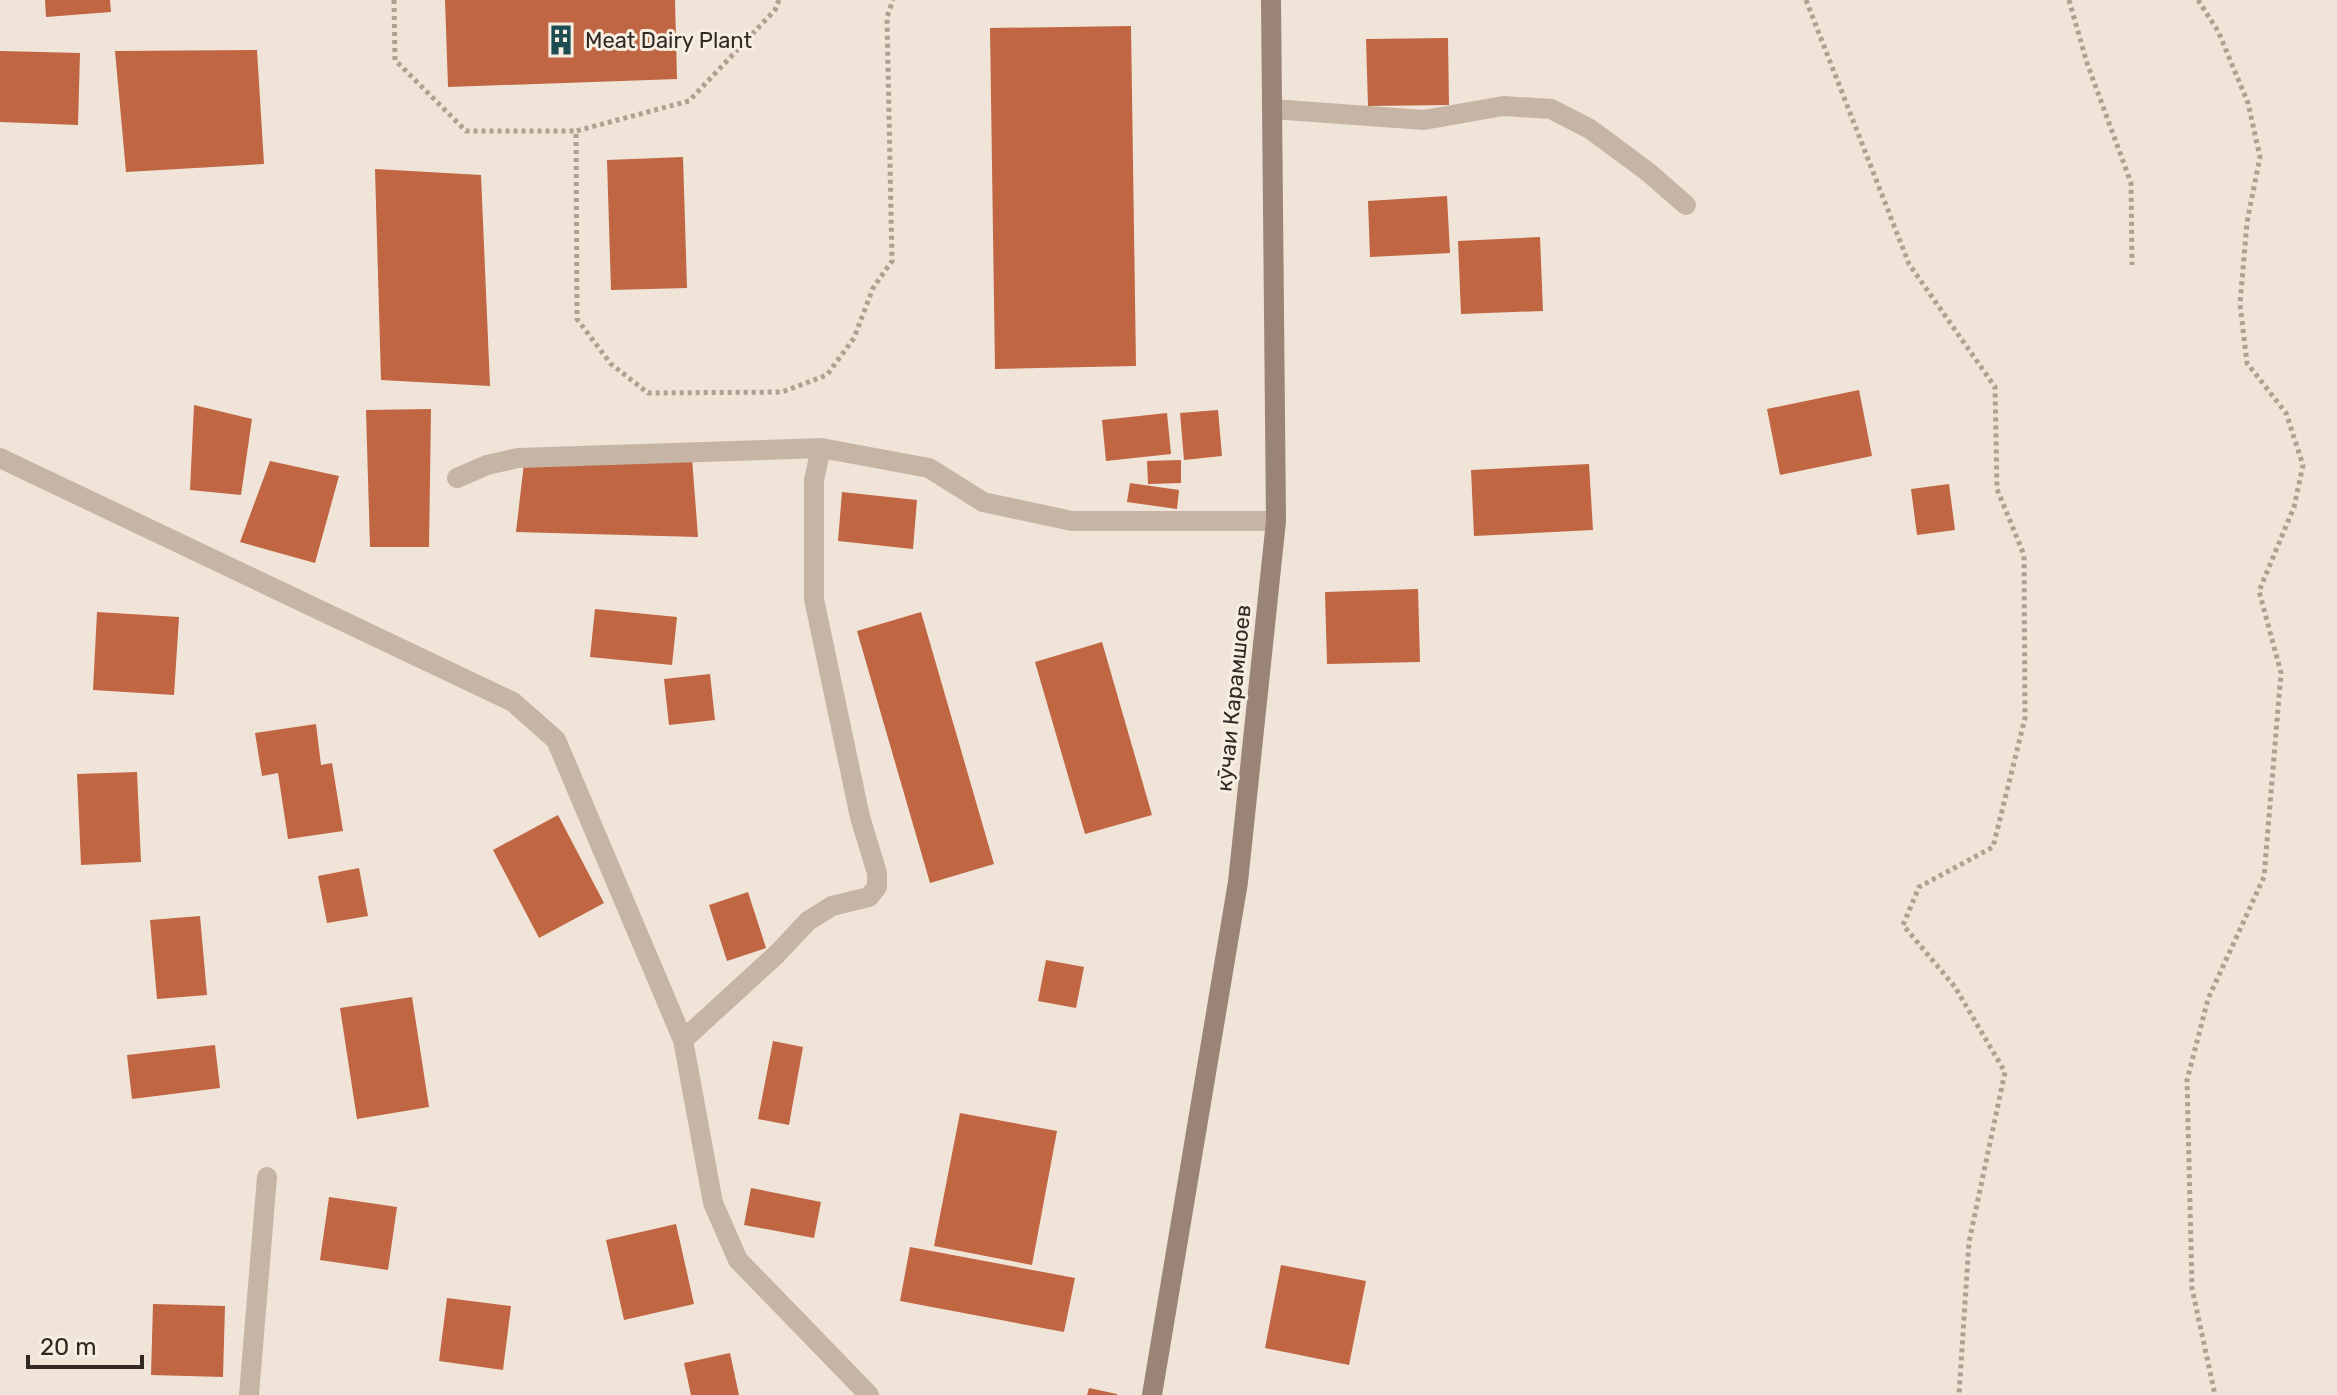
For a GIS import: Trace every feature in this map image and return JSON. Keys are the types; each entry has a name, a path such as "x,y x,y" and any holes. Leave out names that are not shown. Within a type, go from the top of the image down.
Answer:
{"main road":[{"name":"кӯчаи Карамшоев","path":"1152,1395 1238,882 1276,521 1271,0"}],"street":[{"path":"1272,109 1424,120 1503,106 1551,109 1590,129 1686,205"},
{"path":"457,478 487,465 518,458 821,448 929,468 983,502 1072,521 1276,521"},
{"path":"683,1040 777,954 808,921 832,906 869,897 877,887 877,873 860,817 814,599 814,480 821,448"},
{"path":"0,458 513,702 556,740 683,1040 713,1203 738,1260 869,1395"},
{"path":"249,1395 267,1177"}],"path":[{"path":"394,0 395,60 466,131 576,131 689,101 775,10 779,0"},
{"path":"576,131 577,319 611,364 648,393 782,392 827,375 854,338 873,288 892,261 887,17 893,0"},
{"path":"1806,0 1909,264 1995,387 1997,489 2024,555 2025,718 1993,847 1919,887 1903,925 1955,987 2005,1072 1969,1242 1959,1395"},
{"path":"2069,0 2087,63 2131,183 2132,265"},
{"path":"2198,0 2218,31 2248,103 2260,157 2247,222 2240,304 2247,363 2286,413 2303,465 2294,507 2259,591 2281,673 2264,877 2208,999 2187,1080 2192,1288 2215,1395"}],"building":[{"path":"45,0 110,0 111,12 46,17"},
{"name":"Meat Dairy Plant","path":"445,0 675,0 677,79 448,87"},
{"path":"1131,26 1136,366 995,369 990,28"},
{"path":"1448,38 1449,105 1368,106 1366,39"},
{"path":"257,50 264,164 126,172 115,51"},
{"path":"0,51 80,53 78,125 0,122"},
{"path":"683,157 687,288 611,290 607,160"},
{"path":"375,169 481,175 490,386 381,380"},
{"path":"1447,196 1450,253 1370,257 1368,201"},
{"path":"1540,237 1543,311 1461,314 1458,241"},
{"path":"1859,390 1872,456 1780,475 1767,409"},
{"path":"194,405 252,419 241,495 190,490"},
{"path":"431,409 429,547 370,547 366,410"},
{"path":"1218,410 1222,456 1184,460 1180,413"},
{"path":"1167,413 1171,454 1106,461 1102,420"},
{"path":"692,458 698,537 516,532 524,463"},
{"path":"1181,460 1181,483 1148,484 1147,461"},
{"path":"270,461 339,476 315,563 240,542"},
{"path":"1589,464 1593,530 1474,536 1471,470"},
{"path":"1130,483 1179,490 1177,509 1127,502"},
{"path":"1949,484 1955,530 1917,535 1911,489"},
{"path":"842,492 917,500 913,549 838,541"},
{"path":"1418,589 1420,662 1327,664 1325,592"},
{"path":"595,609 677,617 672,665 590,657"},
{"path":"97,612 179,617 174,695 93,690"},
{"path":"921,612 994,864 930,883 857,631"},
{"path":"1102,642 1152,815 1085,834 1035,662"},
{"path":"710,674 715,720 669,725 664,679"},
{"path":"316,724 321,765 332,763 343,831 288,839 278,773 262,776 255,733"},
{"path":"137,772 141,862 81,865 77,774"},
{"path":"558,815 604,903 539,938 493,850"},
{"path":"359,868 368,916 327,923 318,876"},
{"path":"748,892 766,948 727,961 709,905"},
{"path":"200,916 207,995 157,999 150,920"},
{"path":"1046,960 1084,967 1076,1008 1038,1001"},
{"path":"412,997 429,1107 357,1119 340,1008"},
{"path":"773,1041 803,1047 789,1125 758,1119"},
{"path":"215,1045 220,1088 132,1099 127,1055"},
{"path":"960,1113 1057,1131 1032,1265 934,1246"},
{"path":"751,1188 821,1202 814,1238 744,1225"},
{"path":"329,1197 397,1207 388,1270 320,1260"},
{"path":"676,1224 694,1304 624,1320 606,1240"},
{"path":"910,1247 1075,1278 1064,1332 900,1301"},
{"path":"1281,1265 1366,1281 1349,1365 1265,1348"},
{"path":"447,1298 511,1306 503,1370 439,1361"},
{"path":"153,1304 225,1306 223,1377 151,1375"},
{"path":"730,1353 739,1395 691,1395 684,1363"},
{"path":"1089,1388 1117,1394 1117,1395 1087,1395"}],"place":[{"name":"Meat Dairy Plant","path":"561,40"}]}
